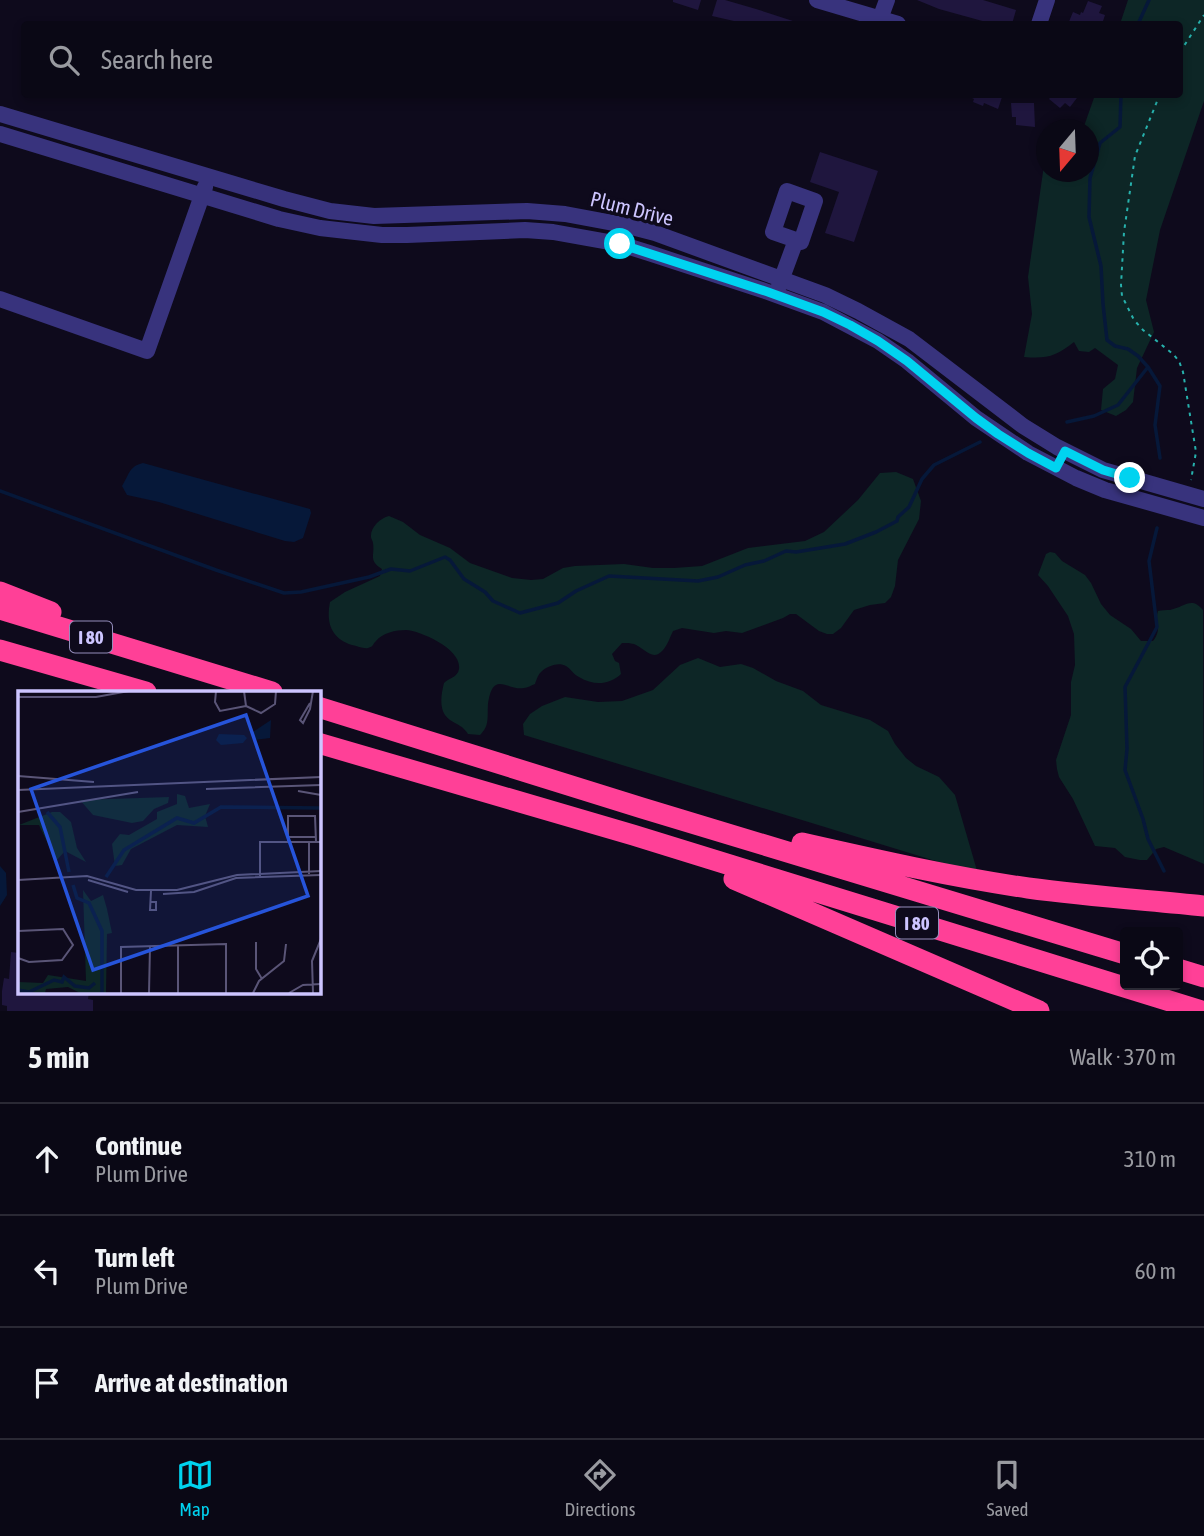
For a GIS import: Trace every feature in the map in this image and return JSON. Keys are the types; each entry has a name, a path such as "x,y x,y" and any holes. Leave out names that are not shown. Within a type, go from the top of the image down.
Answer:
{"highway":[{"path":"0,592 182,664"},
{"name":"I 80","path":"0,609 269,691"},
{"name":"I 80","path":"0,652 142,691"},
{"name":"I 80","path":"320,708 1120,952"},
{"name":"I 80","path":"320,744 633,835 1202,1011"},
{"path":"642,808 935,873 1108,898 1204,906"},
{"path":"633,835 1039,1011"},
{"path":"1183,971 1204,977"}],"street":[{"path":"817,0 887,21"},
{"path":"880,19 887,0"},
{"path":"1040,21 1047,0"},
{"name":"Plum Drive","path":"0,114 296,203 351,214 374,216 527,211 614,222 655,233 825,295 909,339 1023,426 1065,451 1103,470 1204,499"},
{"name":"Plum Drive","path":"0,134 279,219 342,232 407,235 525,230 599,240 649,253 823,312 878,341 926,375 976,418 1028,453 1105,490 1204,518"},
{"path":"2,305 147,351 209,177"},
{"path":"465,212 466,232"},
{"path":"776,295 796,240"},
{"path":"1056,468 1065,451"}],"path":[{"path":"1183,47 1204,15"},
{"path":"1158,98 1135,156 1124,232 1121,285 1122,296 1134,320 1143,331 1173,354 1183,372 1196,452 1187,494"}],"green space":[{"path":"1128,0 1204,0 1204,101 1160,230 1146,300 1154,332 1137,368 1133,402 1116,416 1101,410 1103,389 1115,379 1118,365 1095,348 1089,352 1079,351 1074,342 1051,356 1024,357 1032,314 1028,277 1042,182 1099,182 1099,119 1087,119 1094,98 1183,98 1183,21 1121,21"},
{"path":"896,472 913,479 921,501 919,519 898,560 895,586 891,597 885,603 854,610 833,634 819,631 796,614 790,614 742,633 714,633 682,628 673,631 667,645 654,655 634,644 622,643 612,654 619,663 621,674 606,682 590,682 577,676 566,666 552,665 542,671 535,684 528,687 497,684 493,687 488,704 487,724 480,735 468,734 446,717 442,708 444,683 455,676 459,669 458,662 448,648 421,634 406,630 385,634 371,647 362,648 339,638 330,623 330,602 380,576 382,569 374,560 371,534 376,524 389,516 403,522 420,535 450,548 470,563 512,578 543,579 563,568 575,566 702,566 748,548 805,541 824,532 858,500 880,473"},
{"path":"1050,552 1085,575 1110,615 1131,629 1141,641 1153,641 1156,637 1158,611 1191,603 1203,610 1204,864 1164,847 1156,849 1147,860 1140,860 1125,857 1115,848 1095,846 1073,799 1059,777 1056,760 1071,715 1071,682 1075,665 1074,634 1068,616 1038,575 1046,554"},
{"path":"698,658 720,667 741,664 753,668 776,681 803,691 821,705 870,720 888,731 906,758 939,777 955,795 978,874 524,735 523,724 530,714 542,706 565,697 598,702 622,701 653,690 680,665"}],"water":[{"path":"143,463 310,509 303,538 294,542 285,541 159,502 127,495 122,486 132,469"},
{"path":"0,866 6,873 7,895 0,906"}],"building":[{"path":"673,0 701,0 698,10"},
{"path":"717,0 725,0 793,21 734,21 712,16"},
{"path":"917,0 983,0 1016,10 1013,21 982,21"},
{"path":"1088,1 1102,6 1099,13 1105,15 1103,21 1069,21 1073,12 1080,15"},
{"path":"972,98 1002,98 998,109 973,102"},
{"path":"1077,98 1070,107 1065,103 1060,108 1049,99"},
{"path":"1011,103 1034,103 1035,127 1016,125 1016,117 1012,117"},
{"path":"820,152 878,171 854,242 825,233 839,192 810,182"},
{"path":"11,952 18,953 18,993 89,993 88,999 93,1000 93,1011 7,1011 7,1006 2,1005 2,991 4,978 9,979"}],"waterway":[{"path":"1139,21 1149,0"},
{"path":"1121,98 1120,127 1100,143 1090,178 1089,217 1101,266 1107,340 1138,356 1160,386 1155,425 1160,458"},
{"path":"1067,422 1094,416 1118,405 1148,367"},
{"path":"0,491 284,593 301,592 369,577 391,569 410,571 445,557 464,579 485,592 493,601 520,613 558,603 576,591 609,576 698,581 718,577 786,551 796,552 845,544 897,521 909,507 922,479 934,465 980,442"},
{"path":"1157,528 1149,561 1157,627 1125,687 1125,770 1148,839 1164,871"}],"route":[{"path":"620,244 823,312 878,341 926,375 976,418 1028,453 1056,468 1065,451 1103,470 1130,478"}]}
